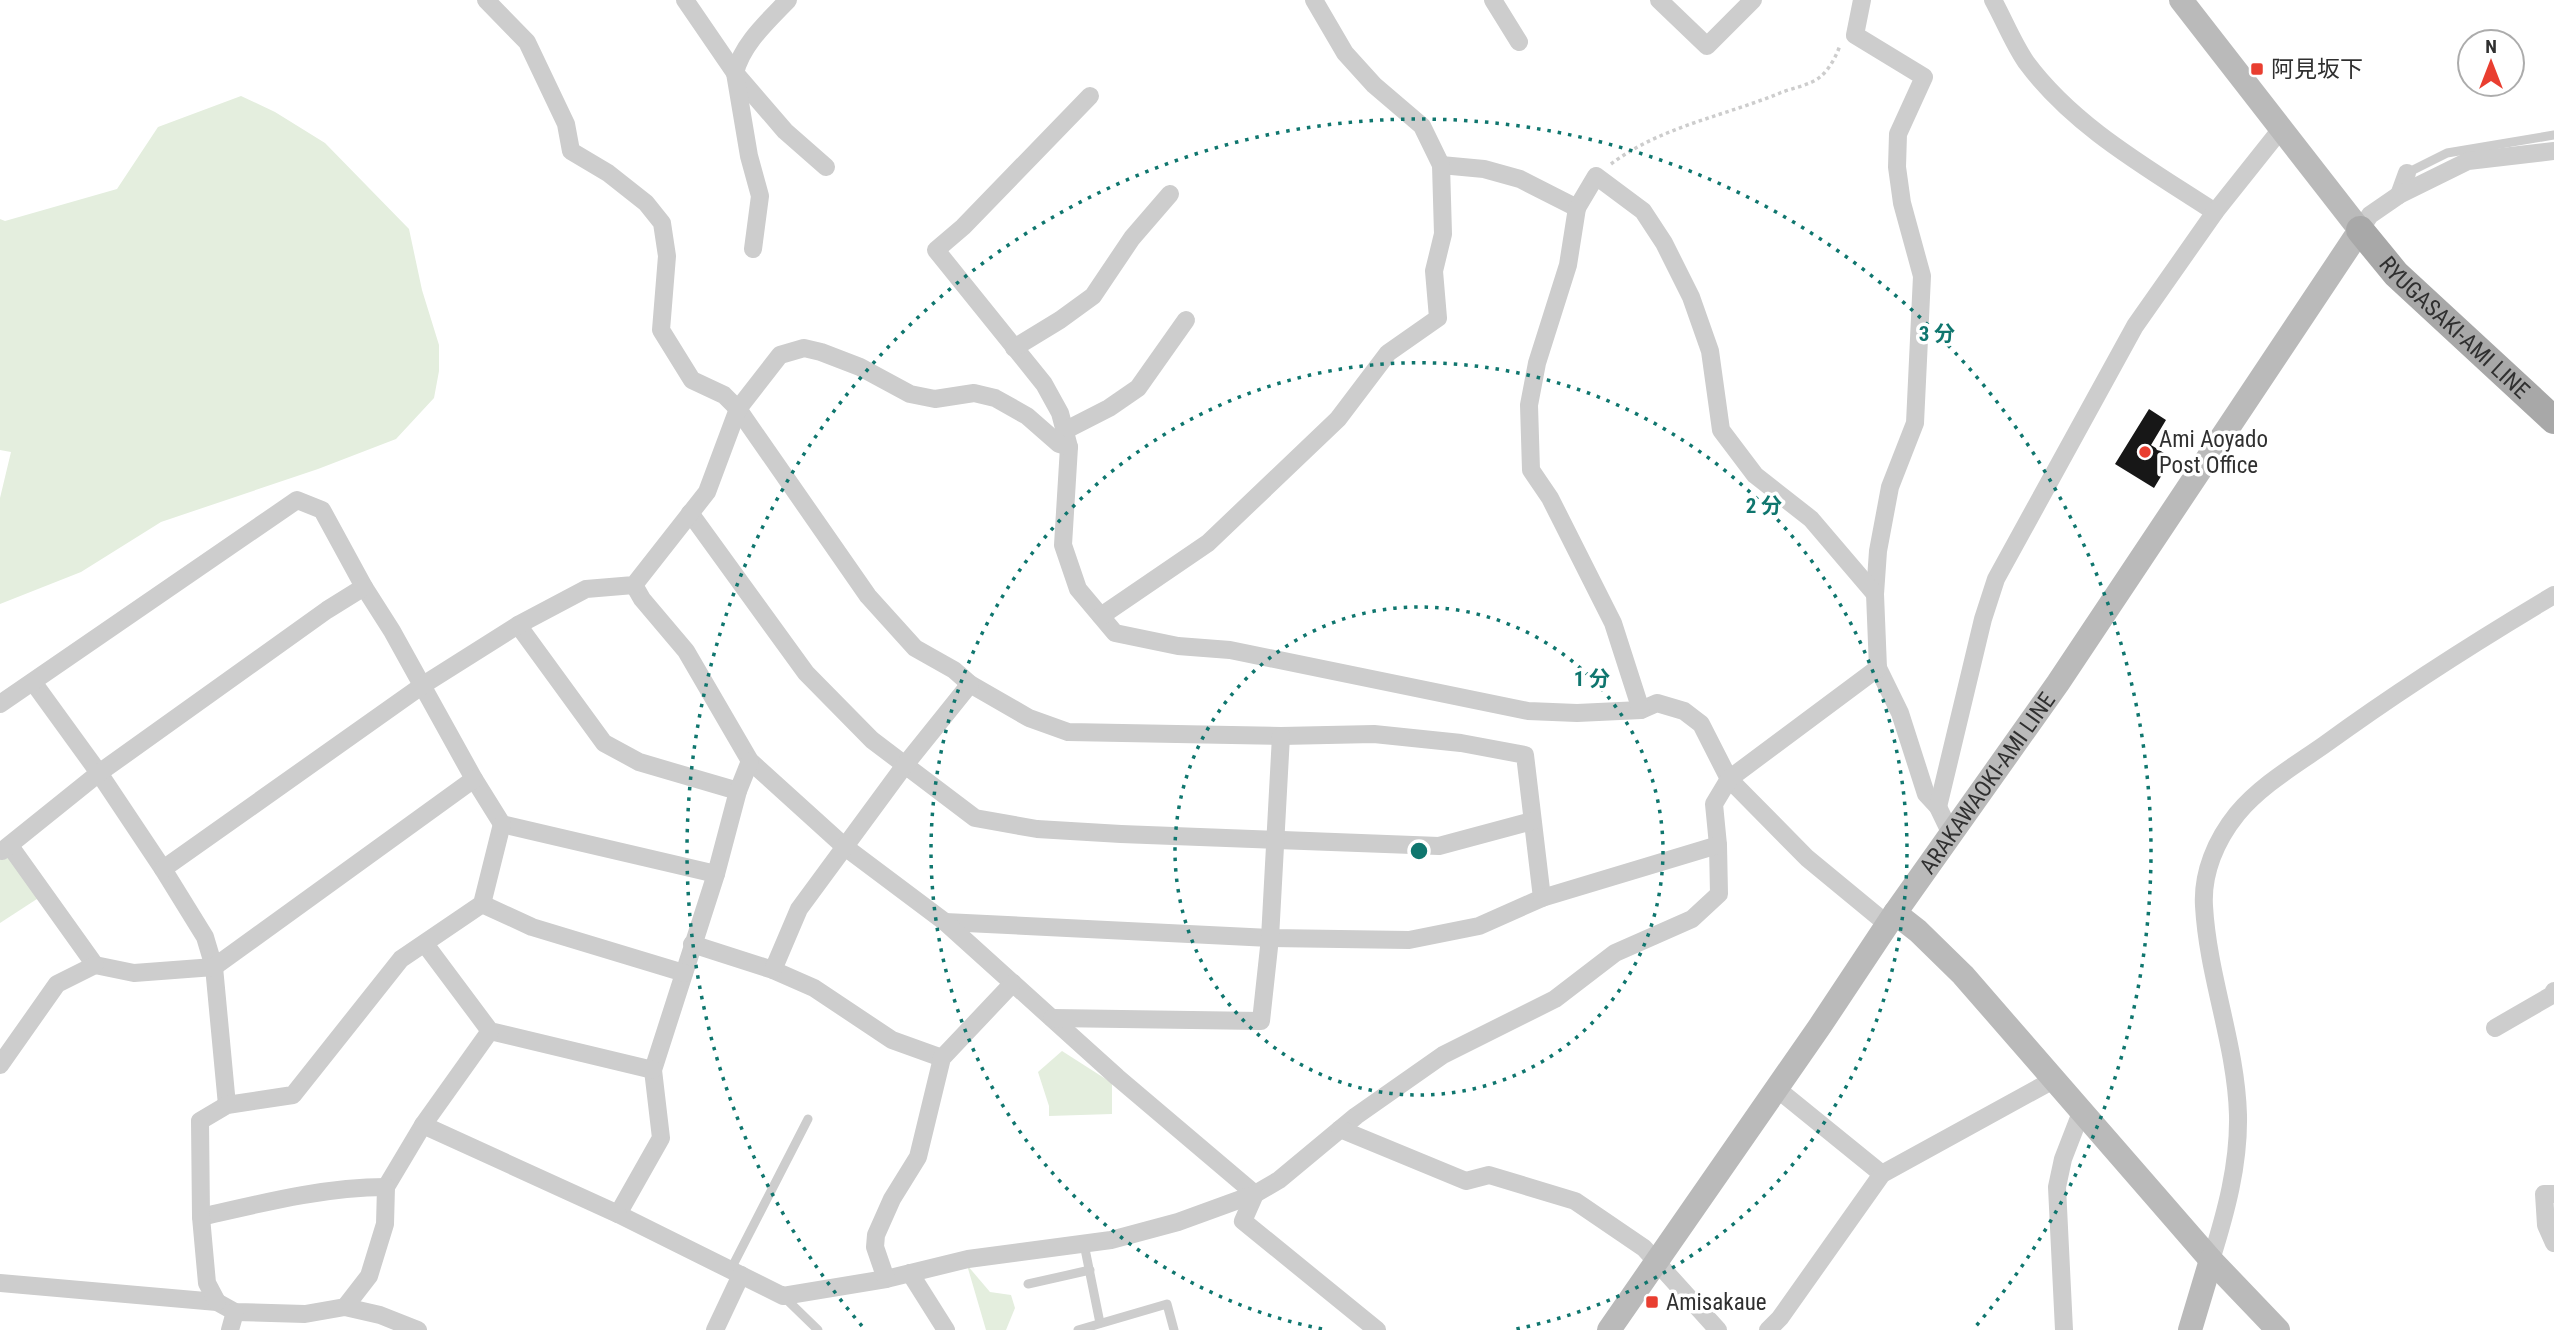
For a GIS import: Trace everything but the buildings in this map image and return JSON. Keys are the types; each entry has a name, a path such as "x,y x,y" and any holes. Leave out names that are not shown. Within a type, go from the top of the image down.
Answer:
{"main road":[{"path":"2181,0 2360,230"},
{"name":"RYUGASAKI-AMI LINE","path":"2360,230 2396,274 2554,420"},
{"name":"ARAKAWAOKI-AMI LINE","path":"1609,1330 1821,1026 1891,918 2058,683 2360,230"},
{"path":"1891,918 1925,937 1963,975 2211,1260 2278,1330"},
{"path":"2190,1330 2211,1260"}],"street":[{"path":"486,0 527,42 566,124 571,151 608,173 646,204 662,223 667,256 661,330 692,380 724,395 738,409 868,596 915,648 1029,718 1068,732 1281,736 1374,734 1461,743 1525,755 1542,898"},
{"path":"685,0 735,73 785,131 826,167"},
{"path":"753,248 760,196 749,156 735,73 738,60 762,28 789,0"},
{"path":"1101,616 1208,543 1338,419 1388,353 1438,318 1434,271 1443,234 1441,164 1422,126 1374,85 1345,54 1314,0"},
{"path":"1493,0 1519,42"},
{"path":"1658,0 1707,46 1753,0"},
{"path":"1863,0 1855,35 1924,77 1898,134 1897,167 1902,203 1922,276 1915,423 1889,487 1878,551 1875,594 1878,668 1900,713 1926,794 1938,807 1951,834"},
{"path":"1993,0 2025,59 2048,89 2093,130 2215,212"},
{"path":"1090,96 963,227 936,250 1044,384 1060,413 1067,439 1063,545 1078,589 1115,633 1178,646 1230,650 1528,711 1577,713 1641,710 1657,703 1684,711 1701,724 1729,779 1807,858 1891,918"},
{"path":"1938,807 1983,619 1996,579 2135,326 2215,212 2281,129"},
{"path":"2360,230 2370,215 2399,195 2468,162 2554,151"},
{"path":"1441,164 1484,169 1520,179 1577,208"},
{"path":"2399,195 2407,173"},
{"path":"1641,710 1613,623 1550,498 1531,470 1529,405 1535,374 1568,265 1577,208 1596,176 1643,211 1664,243 1691,297 1710,351 1721,430 1755,475 1811,519 1875,594"},
{"path":"1014,348 1093,296 1132,238 1170,194"},
{"path":"163,869 423,685 518,625 586,589 634,585 707,492 738,409 780,355 804,348 821,352 860,367 910,394 935,399 974,393 995,398 1027,416 1059,444 1138,388 1186,320"},
{"path":"0,704 297,500 322,510 363,587 423,685 474,779 502,824 716,874"},
{"path":"690,513 806,673 872,740 975,818 1037,829 1439,846 1532,821"},
{"path":"634,585 642,599 686,651 750,761 845,847 945,922 1127,1086 1255,1194"},
{"path":"95,965 5,849 99,773 363,587"},
{"path":"2211,1260 2230,1195 2237,1153 2238,1113 2204,904 2206,874 2217,842 2238,813 2267,785 2454,654 2554,595"},
{"path":"518,625 604,743 639,762 738,791"},
{"path":"423,1125 618,1214 783,1296 886,1279 968,1259 1111,1240 1178,1222 1255,1194 1279,1180 1340,1129 1443,1055 1555,999 1615,953 1692,919 1719,894 1714,804 1729,779 1878,668"},
{"path":"33,682 99,773 205,937 214,967 227,1105"},
{"path":"773,970 799,908 905,765 970,684"},
{"path":"1052,1018 1261,1021 1270,938 1281,736"},
{"path":"618,1214 661,1138 653,1070 716,874 738,791 750,761"},
{"path":"0,1065 57,984 95,965 134,973 214,967 474,779"},
{"path":"217,1302 207,1283 201,1217 200,1121 227,1105 293,1095 401,959 482,904 502,824"},
{"path":"945,922 1270,938 1409,940 1479,926 1542,898 1718,845"},
{"path":"482,904 532,928 684,972"},
{"path":"425,944 490,1031 653,1070"},
{"path":"692,944 773,970 814,988 892,1040 942,1058"},
{"path":"886,1279 875,1247 876,1235 892,1199 918,1157 942,1058 1013,983"},
{"path":"2495,1028 2552,995 2554,990"},
{"path":"345,1307 369,1276 385,1224 386,1186 423,1125 490,1031"},
{"path":"1768,1330 1780,1318 1882,1174 2055,1079"},
{"path":"1776,1088 1882,1174"},
{"path":"2064,1330 2057,1187 2063,1159 2082,1110"},
{"path":"1340,1129 1466,1181 1489,1175 1576,1201 1644,1248 1718,1330"},
{"path":"201,1217 293,1196 361,1186 386,1186"},
{"path":"1255,1194 1243,1221 1377,1330"},
{"path":"2554,1194 2544,1194 2546,1226 2554,1243"},
{"path":"715,1330 736,1272"},
{"path":"910,1273 946,1330"},
{"path":"0,1283 217,1302 235,1312 305,1314 345,1307 380,1315 418,1330"},
{"path":"230,1330 235,1312"}],"lane":[{"path":"2407,173 2447,153 2554,135"},
{"path":"736,1272 808,1119"},
{"path":"1084,1244 1100,1323"},
{"path":"1028,1284 1090,1270"},
{"path":"783,1296 818,1330"},
{"path":"1077,1330 1167,1304 1174,1330"}],"path":[{"path":"1596,176 1630,150 1663,135 1755,104 1820,77 1838,53 1843,34 1855,35"}],"green space":[{"path":"241,96 275,112 325,143 409,229 422,290 439,345 439,371 434,398 396,439 318,469 161,522 81,572 0,604 0,498 11,452 0,450 0,219 5,221 117,189 158,127"},
{"path":"9,851 40,897 0,923 0,859"},
{"path":"1062,1051 1112,1083 1112,1114 1049,1116 1049,1106 1038,1072"},
{"path":"967,1265 990,1292 1011,1295 1015,1308 1006,1330 986,1330"}],"place":[{"name":"阿見坂下","path":"2257,69"},
{"name":"Ami Aoyado Post Office","path":"2145,452"},
{"name":"Amisakaue","path":"1652,1302"}]}
